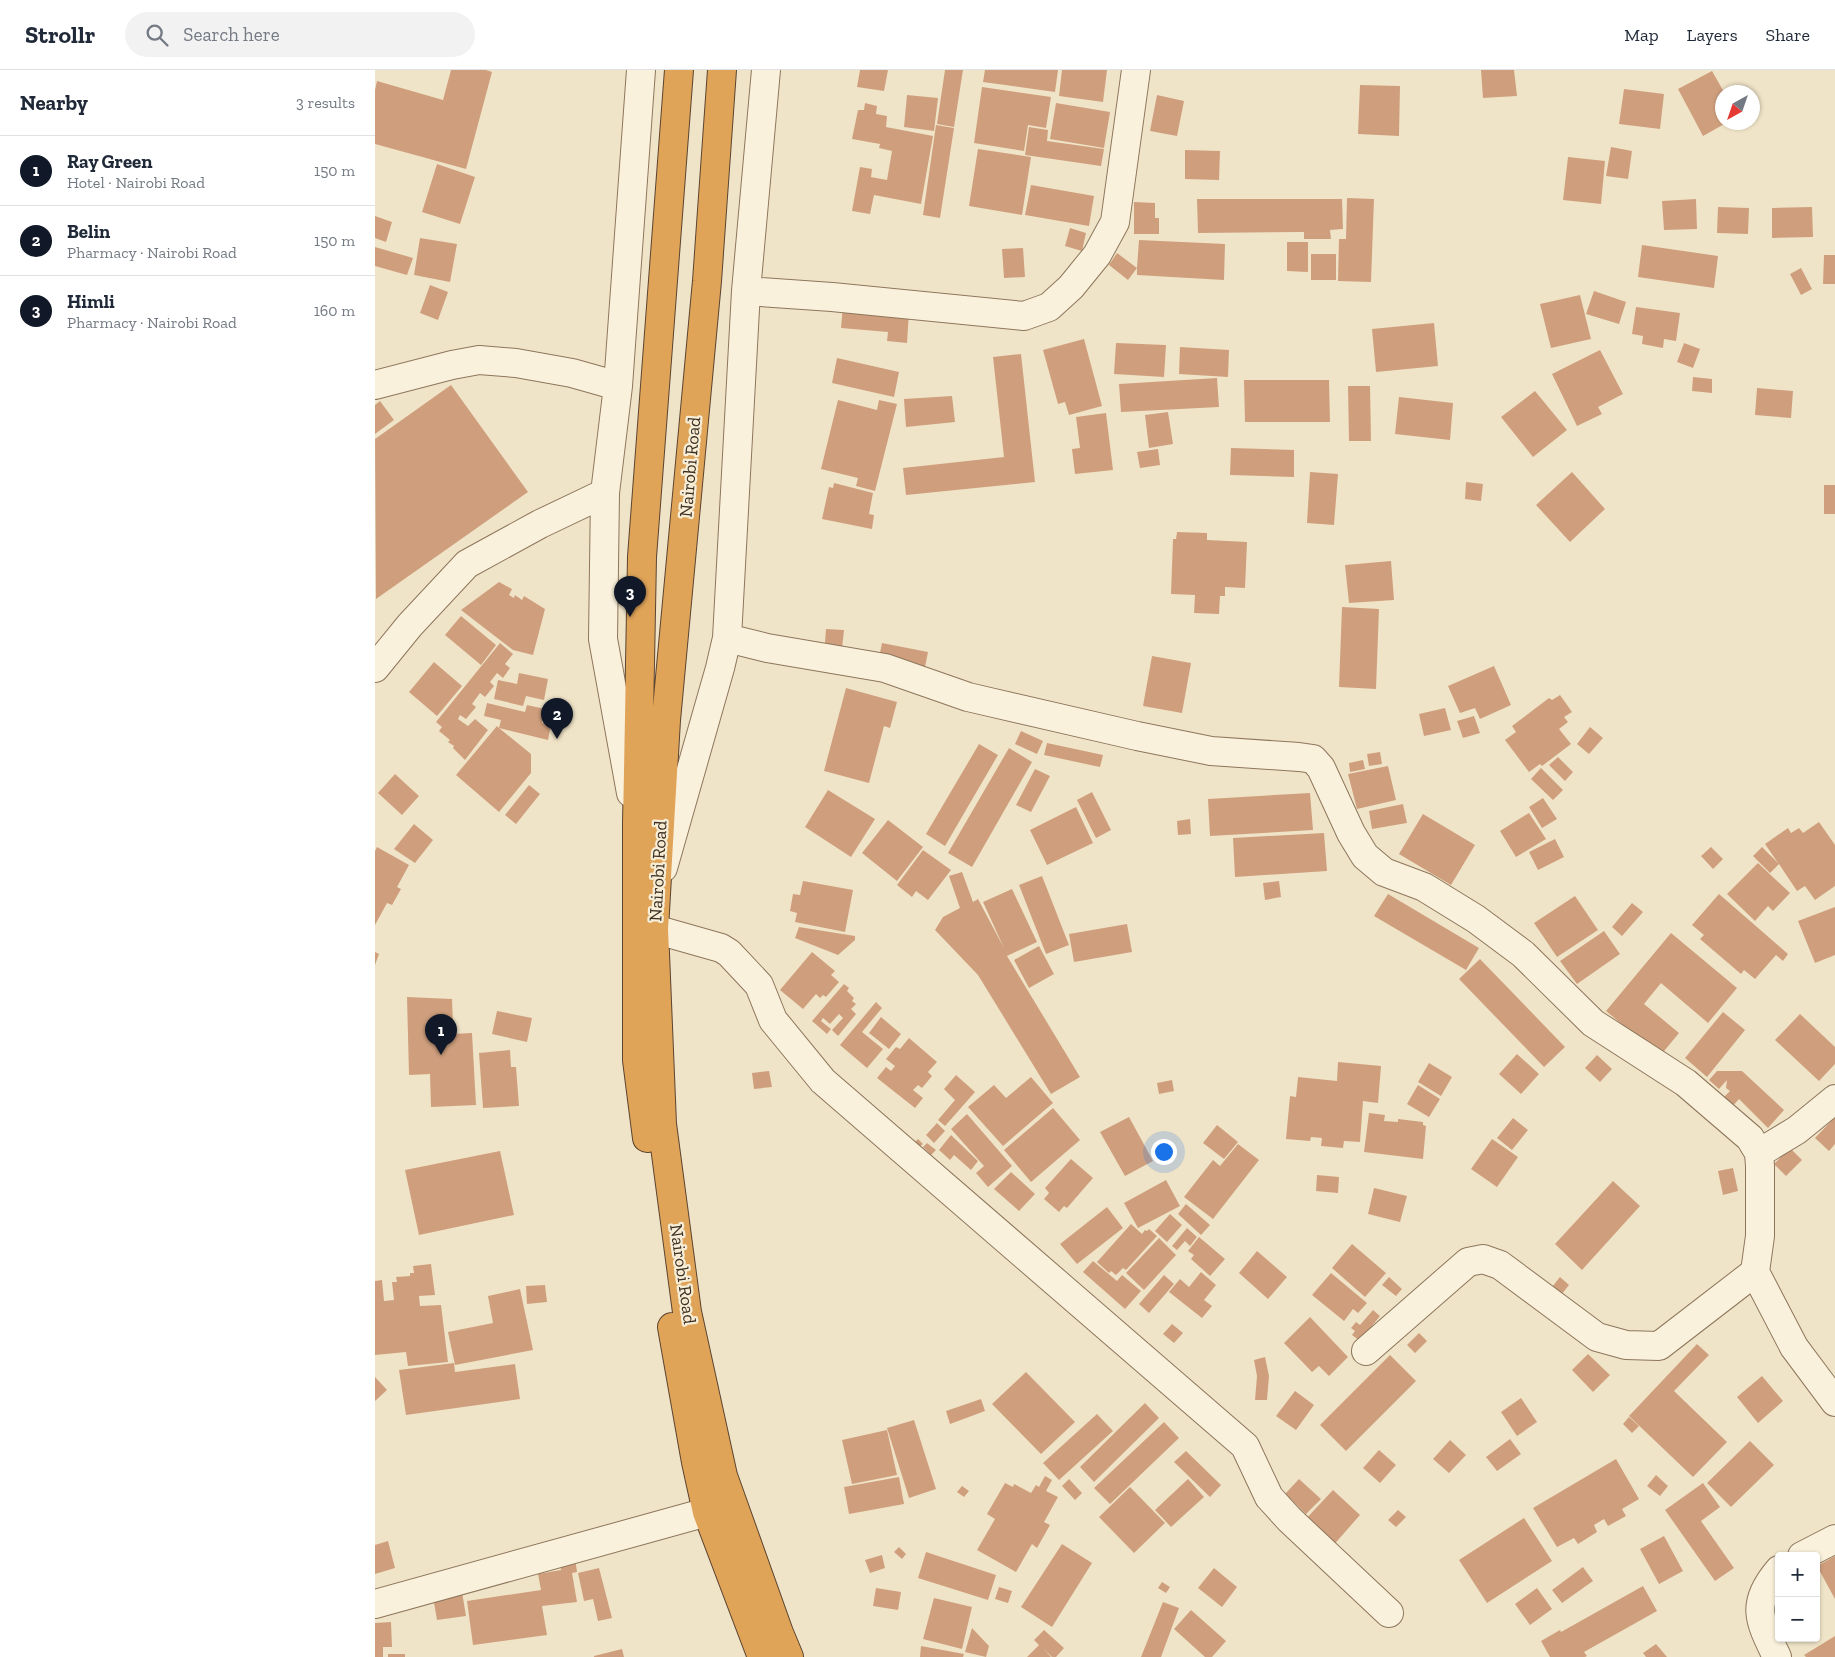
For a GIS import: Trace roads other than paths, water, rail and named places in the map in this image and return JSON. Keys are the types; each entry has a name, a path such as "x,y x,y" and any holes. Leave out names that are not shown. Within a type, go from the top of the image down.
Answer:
{"highway":[{"name":"Nairobi Road","path":"679,70 642,557 637,824 637,1060 666,1290 696,1462 707,1512 762,1657"},
{"name":"Nairobi Road","path":"722,70 707,281 666,720 656,892 655,929 662,1124 687,1312 723,1476 779,1634 789,1657"}],"street":[{"path":"637,824 603,639 605,493 618,386 641,70"},
{"path":"656,892 727,638 746,291 767,70"},
{"path":"746,291 842,298 1024,316 1049,307 1071,287 1097,255 1115,222 1136,70"},
{"path":"375,385 479,360 516,363 572,373 618,386"},
{"path":"375,668 410,625 467,564 540,524 605,493"},
{"path":"727,638 767,648 885,668 968,697 1137,736 1211,751 1313,759 1321,768 1351,833 1365,856 1384,872 1424,887 1476,919 1523,954 1593,1023 1687,1083 1750,1138 1759,1153 1760,1236 1755,1272 1794,1347 1835,1402"},
{"path":"655,929 721,948 729,953 759,985 773,1020 823,1081 1245,1446 1269,1497 1289,1519 1389,1613"},
{"path":"1759,1153 1797,1130 1835,1099"},
{"path":"1366,1352 1468,1262 1483,1259 1500,1265 1597,1337 1625,1345 1659,1346 1755,1272"},
{"path":"375,1604 707,1512"},
{"path":"1810,1552 1835,1539"},
{"path":"1775,1575 1768,1583 1759,1602 1764,1630 1777,1657"}],"place":[{"name":"Himli","path":"630,617"},
{"name":"Belin","path":"557,739"},
{"name":"Ray Green","path":"441,1055"}]}
